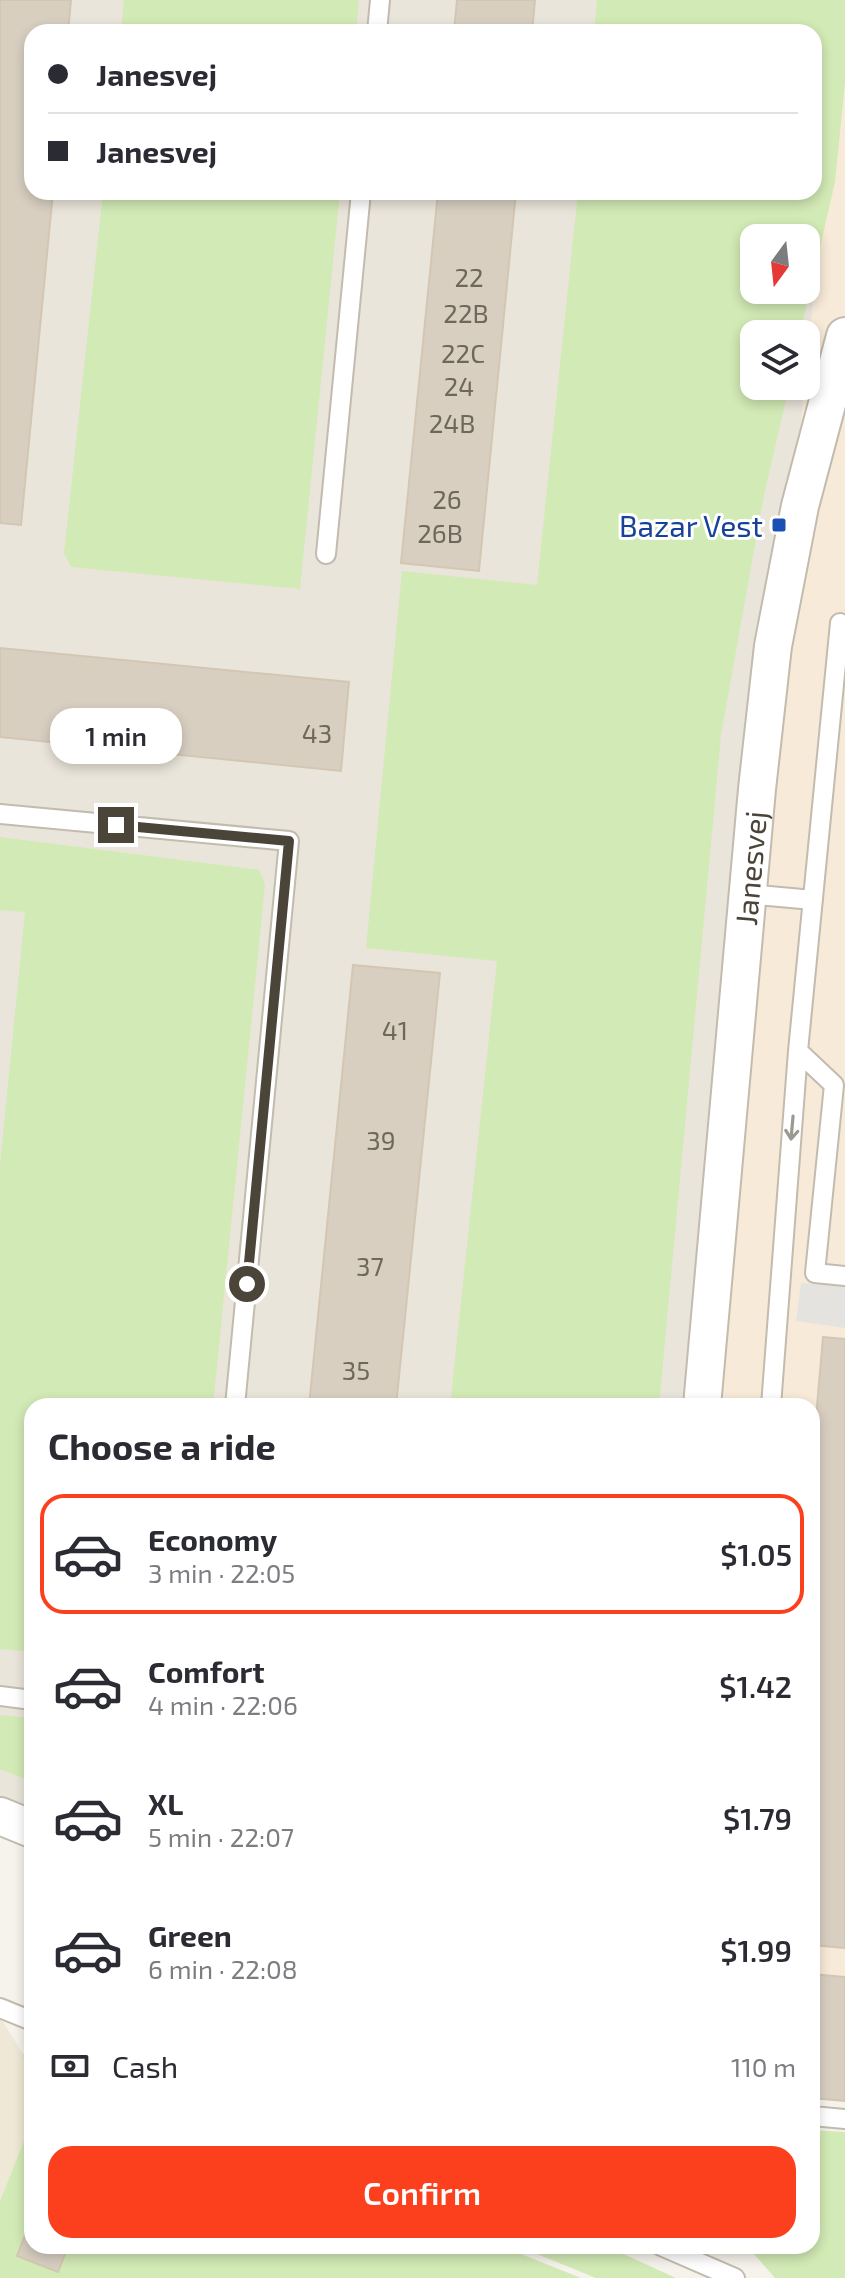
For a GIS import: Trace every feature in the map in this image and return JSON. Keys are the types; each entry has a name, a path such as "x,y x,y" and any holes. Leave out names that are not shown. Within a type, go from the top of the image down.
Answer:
{"street":[{"name":"Janesvej","path":"703,1398 747,894 776,630 800,506 845,336"},
{"path":"0,1816 24,1826"}],"lane":[{"path":"378,24 380,0"},
{"path":"326,554 360,200"},
{"path":"772,1398 798,1051 840,623"},
{"path":"0,814 289,841 236,1398"},
{"path":"747,894 813,900"},
{"path":"798,1051 834,1085 815,1273 845,1276"},
{"path":"0,1696 24,1699"},
{"path":"0,2008 24,2018"},
{"path":"820,2117 845,2119"},
{"path":"680,2254 735,2278"}],"shaded area":[{"path":"0,0 844,0 820,235 820,224 740,224 740,304 813,304 811,320 740,320 740,400 804,400 714,1398 24,1398 24,1837 0,1829"},
{"path":"845,0 845,2099 820,2094 820,1398 714,1398 785,574 803,400 820,400 820,320 812,320 813,304 820,304 820,239"},
{"path":"801,1283 845,1286 845,1328 796,1321"},
{"path":"0,2017 23,2054 24,2141 0,2201"}],"green space":[{"path":"124,0 359,0 357,24 122,24"},
{"path":"597,0 845,0 845,82 835,182 820,247 820,224 740,224 740,304 807,304 803,320 740,320 740,400 786,400 763,500 721,735 660,1398 451,1398 497,961 366,948 402,571 537,585 577,200 822,200 822,24 595,24"},
{"path":"102,200 339,200 300,589 71,567 64,553"},
{"path":"0,837 259,870 265,884 214,1398 24,1398 24,1651 0,1649 0,1165 25,912 0,910"},
{"path":"0,1715 24,1717 24,1779 0,1769"},
{"path":"820,2130 845,2132 845,2278 775,2278 754,2254 820,2254"},
{"path":"24,2141 24,2254 521,2254 581,2278 0,2278 0,2201"},
{"path":"537,2254 624,2254 676,2278 596,2278"}],"building":[{"path":"0,0 71,0 69,24 24,24 24,200 52,200 21,525 0,523"},
{"path":"457,0 535,0 533,24 455,24"},
{"path":"437,200 515,200 479,571 401,563"},
{"path":"0,648 349,682 341,771 0,737"},
{"path":"353,965 440,973 397,1398 310,1398"},
{"path":"823,1337 845,1339 845,1948 820,1946 818,1398"},
{"path":"820,1975 845,1977 845,2101 820,2099"},
{"path":"24,2238 24,2254 65,2254 58,2272 17,2256"}],"place":[{"name":"Bazar Vest","path":"779,525"}],"route":[{"path":"116,825 289,841 247,1284"}]}
